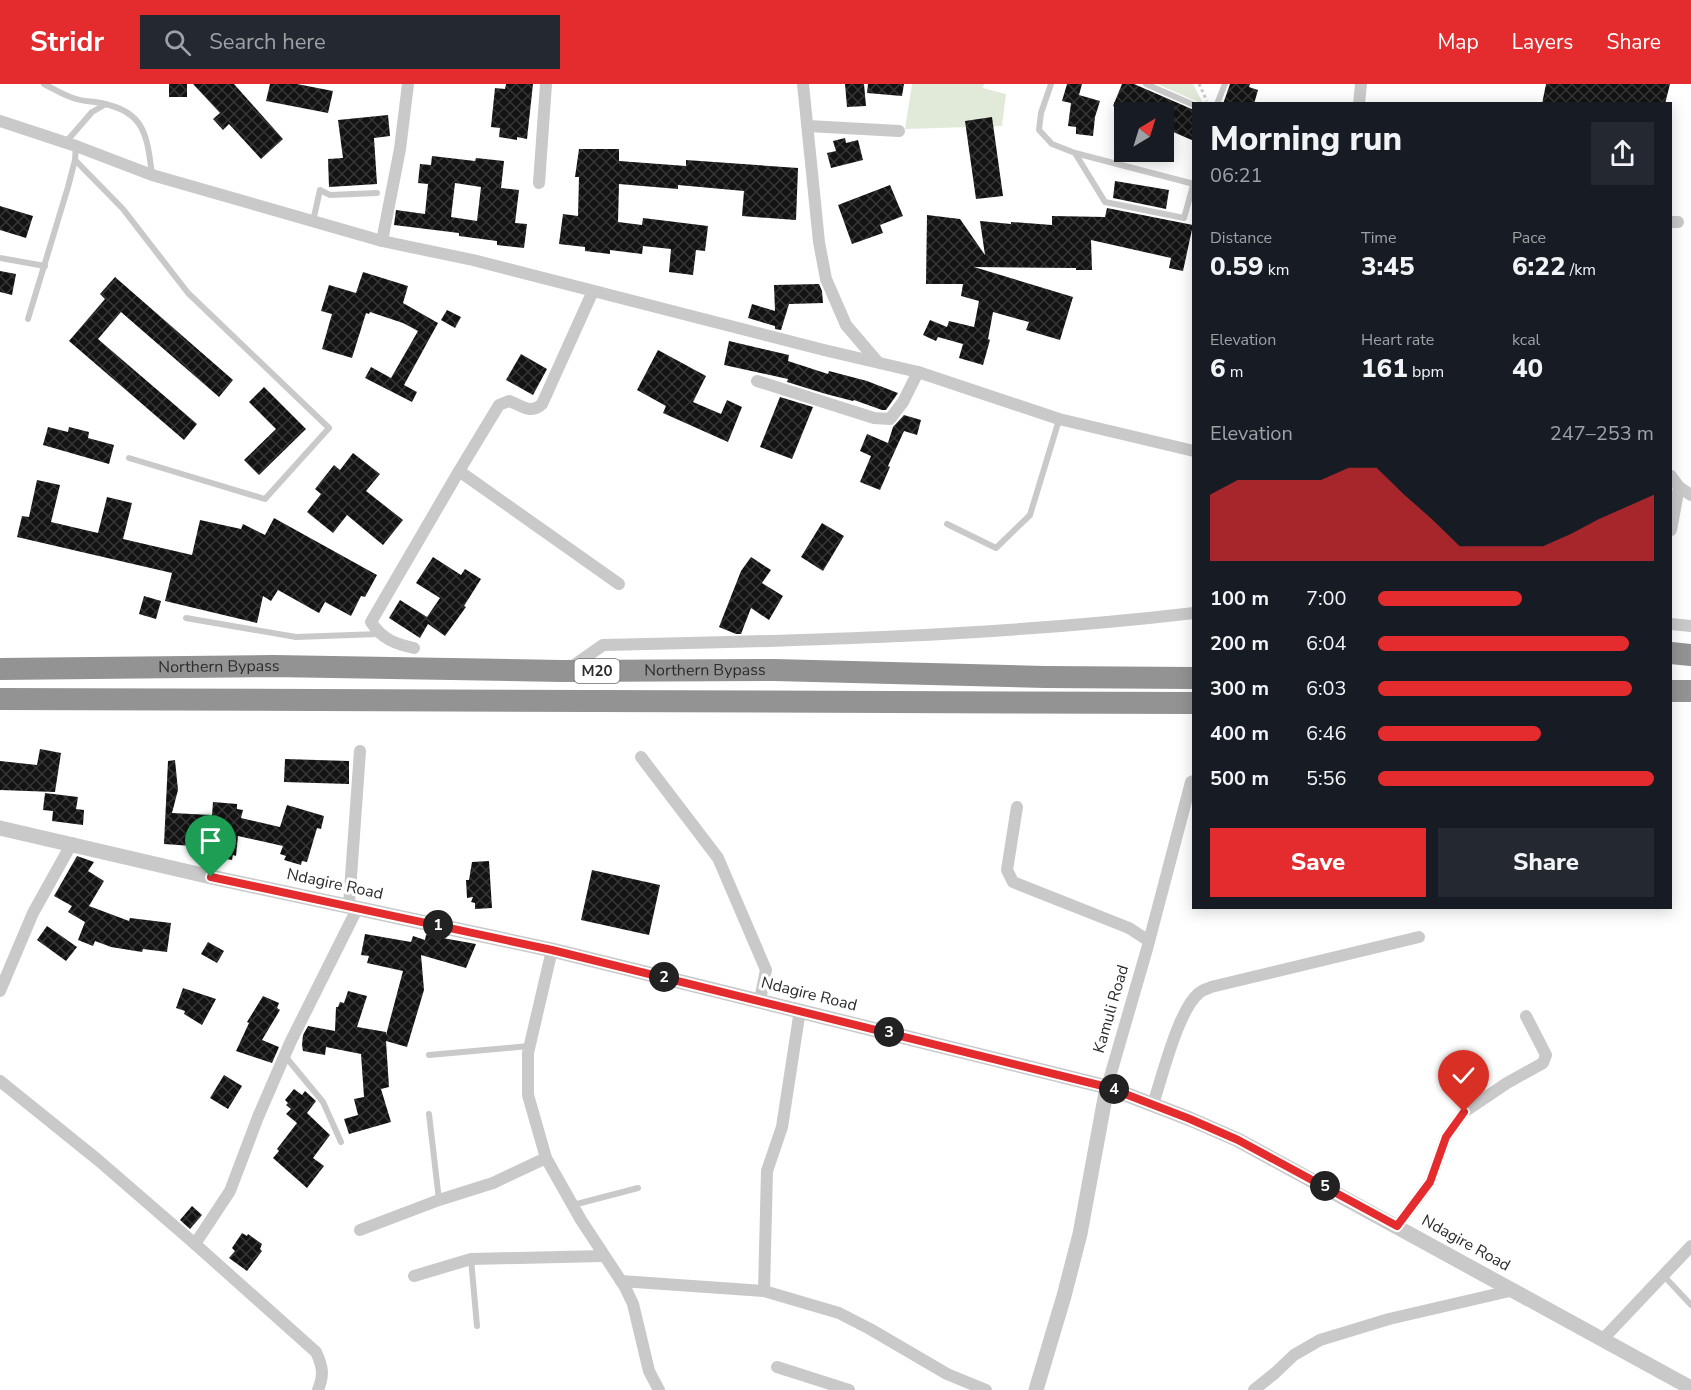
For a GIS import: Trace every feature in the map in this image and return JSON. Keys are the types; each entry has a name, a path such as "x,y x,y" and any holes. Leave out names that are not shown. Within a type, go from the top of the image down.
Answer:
{"highway":[{"path":"1672,653 1691,655"},
{"name":"Northern Bypass","path":"0,669 273,666 566,671 774,670 1045,677 1192,678"},
{"path":"1672,691 1691,691"},
{"name":"Northern Bypass","path":"0,699 1192,703"}],"street":[{"path":"382,241 400,149 408,84"},
{"path":"539,183 546,84"},
{"path":"803,84 819,242 826,279 846,325 877,361"},
{"path":"1359,102 1361,84"},
{"path":"0,121 71,144 152,175 382,241 473,260 824,350 877,361 918,372 1059,419 1192,451"},
{"path":"808,126 899,131"},
{"path":"414,648 399,645 379,634 371,622 374,616 499,405 508,401 531,410 537,409 542,404 593,291"},
{"path":"757,381 874,418 890,419 903,402 918,372"},
{"path":"459,471 619,584"},
{"path":"1672,477 1679,487 1691,495"},
{"path":"1672,525 1679,487"},
{"path":"566,671 603,645 846,639 1113,623 1192,613"},
{"path":"1672,624 1691,626"},
{"path":"195,1244 230,1191 285,1055 353,906 360,751"},
{"path":"641,757 718,858 766,970 760,1000"},
{"name":"Kamuli Road","path":"1036,1390 1065,1296 1080,1234 1107,1087 1192,781"},
{"path":"1017,807 1007,870 1014,882 1130,928 1149,941"},
{"name":"Ndagire Road","path":"0,828 211,877 552,950 1107,1087 1238,1140 1691,1388"},
{"path":"0,991 33,913 72,843"},
{"path":"1153,1104 1182,1017 1199,992 1211,987 1419,937"},
{"path":"552,950 530,1046 528,1095 546,1158 633,1304 649,1371 659,1390"},
{"path":"765,1291 767,1171 782,1127 800,1010"},
{"path":"1397,1226 1430,1182 1446,1137 1464,1112 1507,1083 1543,1063 1546,1055 1526,1016"},
{"path":"0,1081 98,1160 316,1352 322,1365 323,1375 318,1390"},
{"path":"360,1230 439,1200 493,1183 546,1158"},
{"path":"1604,1339 1691,1246"},
{"path":"414,1276 471,1259 603,1256"},
{"path":"621,1281 765,1291 839,1313 947,1374 986,1390"},
{"path":"1254,1390 1293,1355 1320,1340 1389,1319 1514,1290"},
{"path":"777,1367 849,1390"}],"lane":[{"path":"44,84 74,99 107,104 128,111 140,124 148,140 152,175"},
{"path":"1051,84 1041,113 1039,130 1052,144 1075,153 1192,182"},
{"path":"1146,84 1192,104"},
{"path":"1218,102 1225,84"},
{"path":"28,319 75,160 71,144 92,112 107,104"},
{"path":"1075,153 1105,202 1184,218 1192,190"},
{"path":"75,160 123,209 188,293 329,428 265,499 129,458"},
{"path":"313,221 320,190 330,195 378,193"},
{"path":"0,258 45,266"},
{"path":"947,524 996,548 1030,515 1059,419"},
{"path":"186,618 296,637 379,634"},
{"path":"429,1055 530,1046"},
{"path":"285,1055 323,1102 340,1142"},
{"path":"429,1114 439,1200"},
{"path":"573,1205 638,1188"},
{"path":"471,1259 477,1326"},
{"path":"1664,1276 1691,1305"}],"path":[{"path":"1198,84 1208,102"}],"green space":[{"path":"912,84 984,84 983,88 1006,94 1002,126 905,129"},
{"path":"1157,84 1193,84 1202,102"}],"building":[{"path":"169,84 187,84 187,97 169,97"},
{"path":"193,84 234,84 283,139 261,159 229,124 223,130 213,119 220,113"},
{"path":"270,84 297,84 333,91 328,113 266,101"},
{"path":"506,84 533,84 527,139 499,137 500,128 491,127 495,88 505,89"},
{"path":"845,84 864,84 866,106 847,107"},
{"path":"868,84 904,84 902,96 867,93"},
{"path":"1067,84 1082,84 1079,95 1100,101 1093,136 1076,134 1076,127 1068,126 1071,103 1062,101"},
{"path":"1122,84 1134,84 1192,109 1192,140 1174,132 1174,102 1115,102"},
{"path":"1230,84 1250,84 1249,87 1258,90 1255,102 1224,102"},
{"path":"1546,84 1670,84 1666,102 1542,102"},
{"path":"388,115 390,136 374,138 377,184 329,187 328,159 343,158 338,120"},
{"path":"992,117 1003,196 976,199 965,121"},
{"path":"845,138 846,143 858,140 863,160 831,168 827,153 836,151 833,141"},
{"path":"579,149 619,149 619,161 686,166 686,160 798,168 796,220 742,216 744,191 678,185 678,189 619,184 618,222 642,225 643,218 708,226 705,251 696,250 693,275 669,272 671,249 643,246 642,254 610,250 610,254 585,251 585,247 559,244 563,214 578,216 579,177 575,177"},
{"path":"432,156 475,161 476,158 504,161 501,188 519,190 515,223 527,224 524,248 497,245 497,241 459,236 459,233 394,225 396,210 425,214 428,184 418,183 420,164 431,165","holes":["455,183 481,187 477,221 451,217"]},
{"path":"1115,181 1169,190 1166,209 1113,198"},
{"path":"890,185 903,216 880,225 883,233 852,244 838,205"},
{"path":"0,206 33,216 26,238 0,230"},
{"path":"1107,208 1192,225 1183,271 1169,268 1171,258 1091,240 1092,270 974,267 1073,297 1060,340 1026,330 1029,322 993,312 988,339 990,340 983,365 959,358 963,344 938,337 936,341 923,335 930,320 947,327 949,321 974,327 979,301 961,296 963,284 926,284 927,215 960,219 985,255 980,221 1052,225 1052,216 1105,217"},
{"path":"0,271 16,274 12,295 0,292"},
{"path":"363,272 408,286 403,303 438,323 404,385 417,392 412,402 365,378 371,367 391,378 418,331 403,323 370,312 366,313 352,358 322,349 332,314 321,311 329,285 356,293"},
{"path":"115,277 233,380 219,397 121,312 98,339 197,424 184,440 69,341 105,299 100,294"},
{"path":"819,284 823,303 789,304 781,330 748,318 752,304 775,311 774,285"},
{"path":"447,310 461,317 455,328 441,320"},
{"path":"729,341 789,355 788,361 828,374 829,371 867,381 898,393 886,410 882,410 787,382 788,379 724,365"},
{"path":"658,350 706,376 693,402 721,414 727,400 742,407 728,442 663,413 666,406 637,390"},
{"path":"521,354 547,369 533,395 506,380"},
{"path":"264,387 306,429 259,475 244,460 276,429 249,402"},
{"path":"780,397 813,407 792,459 760,447"},
{"path":"904,415 921,420 917,435 904,431 880,490 860,482 871,456 860,451 867,434 888,443 893,427"},
{"path":"48,427 68,432 69,427 89,432 88,438 114,445 109,464 43,445"},
{"path":"353,453 380,474 366,491 403,520 383,545 347,515 333,533 307,512 321,494 315,489 334,465 340,470"},
{"path":"37,480 60,485 51,522 98,533 107,497 132,503 123,539 192,555 200,520 241,529 243,524 265,535 274,518 377,575 365,597 361,596 351,616 325,602 319,613 278,590 271,601 263,596 257,623 165,601 172,573 17,537 22,516 29,517"},
{"path":"822,523 844,536 823,571 801,557"},
{"path":"433,557 461,575 465,569 481,579 464,606 466,607 445,636 428,624 420,638 389,618 400,600 427,617 440,598 416,583"},
{"path":"751,557 771,570 762,583 783,596 769,620 751,608 741,634 736,634 719,627 741,571"},
{"path":"144,596 161,601 156,619 139,614"},
{"path":"40,749 61,753 55,792 0,790 0,761 37,765"},
{"path":"285,759 349,761 349,784 284,782"},
{"path":"175,760 178,790 172,813 212,815 213,802 237,804 237,809 243,810 241,818 280,827 287,805 324,816 321,829 317,828 307,862 302,861 301,865 284,860 286,856 280,854 283,846 238,836 236,856 233,855 232,860 210,856 211,852 207,852 207,847 164,844 168,761"},
{"path":"45,793 78,797 76,809 84,810 83,825 52,821 53,811 43,810"},
{"path":"77,856 94,862 88,871 104,881 89,906 129,921 130,918 171,923 167,952 143,949 142,952 111,947 95,941 93,946 78,940 85,922 68,912 72,906 54,896"},
{"path":"489,861 492,908 475,909 475,903 471,902 473,897 467,898 466,880 469,880 472,862"},
{"path":"592,870 660,885 649,935 581,920"},
{"path":"47,926 77,947 66,961 37,940"},
{"path":"365,934 411,942 413,936 425,940 426,935 476,944 466,968 421,955 424,990 407,1047 386,1041 389,1087 381,1089 391,1122 349,1134 344,1119 358,1115 354,1099 364,1097 361,1054 326,1047 325,1055 303,1051 302,1045 303,1035 308,1026 335,1031 336,1007 340,1002 344,1003 348,991 367,996 357,1027 386,1032 386,1035 403,971 367,963 369,956 361,955"},
{"path":"208,942 224,951 217,963 201,954"},
{"path":"183,988 216,999 202,1025 184,1014 185,1011 176,1008"},
{"path":"263,996 279,1003 277,1008 280,1010 262,1040 279,1047 272,1063 236,1051 249,1023 247,1022"},
{"path":"224,1075 242,1086 228,1109 210,1098"},
{"path":"294,1089 302,1095 305,1091 316,1101 307,1113 330,1135 313,1158 324,1166 307,1188 273,1158 297,1123 286,1114 291,1109 286,1105 288,1103 285,1100"},
{"path":"192,1206 202,1215 190,1229 180,1220"},
{"path":"242,1233 247,1236 248,1234 262,1244 260,1249 262,1251 247,1271 229,1258 235,1251 232,1248"}],"route":[{"path":"211,877 552,950 1107,1087 1238,1140 1397,1226 1430,1182 1446,1137 1464,1112"}]}
